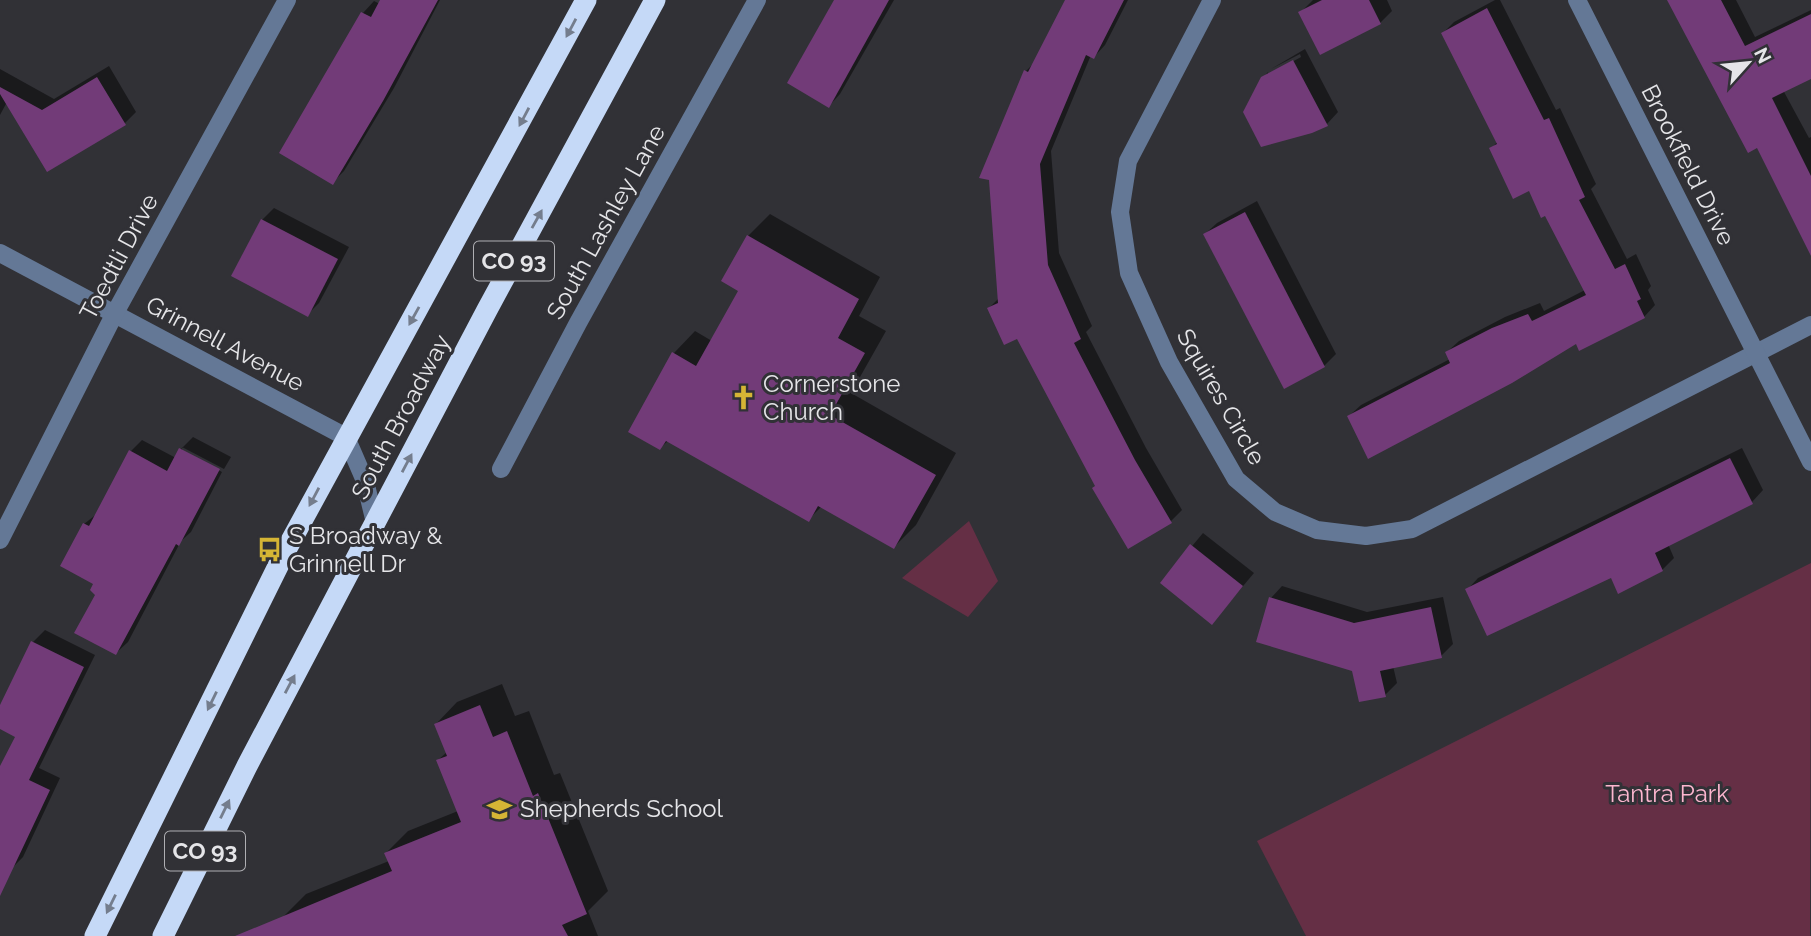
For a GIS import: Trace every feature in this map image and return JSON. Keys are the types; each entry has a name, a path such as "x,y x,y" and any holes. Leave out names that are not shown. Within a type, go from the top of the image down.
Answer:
{"highway":[{"name":"South Broadway","path":"95,936 286,550 586,0"},
{"name":"South Broadway","path":"163,936 253,754 487,310 655,0"}],"street":[{"name":"Toedtli Drive","path":"0,540 115,313 287,0"},
{"name":"South Lashley Lane","path":"501,469 578,323 757,0"},
{"name":"Squires Circle","path":"1212,0 1128,161 1120,212 1129,273 1170,362 1236,479 1275,512 1317,530 1366,536 1412,530 1811,325"},
{"name":"Brookfield Drive","path":"1577,0 1811,462"},
{"name":"Grinnell Avenue","path":"0,253 346,437"},
{"path":"346,437 365,481 375,523"}],"green space":[{"path":"969,521 998,581 968,617 902,578"},
{"name":"Tantra Park","path":"1811,563 1810,936 1306,936 1257,841"}],"building":[{"path":"380,0 438,0 333,185 279,153 361,12 371,17"},
{"path":"834,0 889,0 829,108 787,83"},
{"path":"1065,0 1124,0 1094,59 1086,55 1040,164 1048,265 1081,339 1074,343 1135,460 1172,523 1128,549 1092,488 1095,486 1017,339 1004,345 987,308 998,303 989,180 979,178 1024,70 1028,72"},
{"path":"1322,0 1369,0 1381,24 1320,55 1298,12"},
{"path":"1667,0 1721,0 1745,46 1811,14 1811,79 1772,98 1811,176 1811,256 1757,148 1748,153"},
{"path":"1487,8 1544,120 1549,118 1585,197 1579,200 1615,269 1625,264 1641,299 1637,301 1645,318 1579,351 1576,344 1512,383 1368,459 1347,416 1450,363 1445,352 1492,328 1528,314 1532,321 1586,295 1545,216 1541,218 1529,191 1513,199 1489,148 1497,144 1441,33"},
{"path":"1293,60 1328,126 1261,147 1243,112 1261,77"},
{"path":"97,77 126,125 47,172 0,94 0,87 42,110"},
{"path":"1245,212 1325,367 1284,389 1203,234"},
{"path":"261,219 338,259 308,317 231,276"},
{"name":"Cornerstone Church","path":"747,235 859,299 838,338 865,353 830,415 936,475 894,549 818,506 809,522 666,441 660,450 628,432 672,352 696,366 738,291 721,281"},
{"path":"179,448 220,469 116,655 74,633 95,595 90,590 93,584 60,566 83,523 89,526 129,450 167,471"},
{"path":"1730,458 1753,504 1655,553 1663,571 1618,594 1611,578 1487,636 1465,589"},
{"path":"1190,544 1243,586 1212,625 1160,583"},
{"path":"1269,597 1354,623 1431,607 1442,658 1380,671 1386,697 1359,702 1352,671 1256,642"},
{"path":"31,641 84,667 29,780 50,790 0,896 0,766 15,737 0,729 0,705"},
{"name":"Shepherds School","path":"480,705 493,737 507,731 533,796 538,793 587,914 562,925 568,936 235,936 392,871 384,853 461,822 436,760 447,756 434,724"}],"place":[{"name":"Cornerstone Church","path":"743,398"},
{"name":"S Broadway & Grinnell Dr","path":"269,550"},
{"name":"Shepherds School","path":"500,809"}]}
